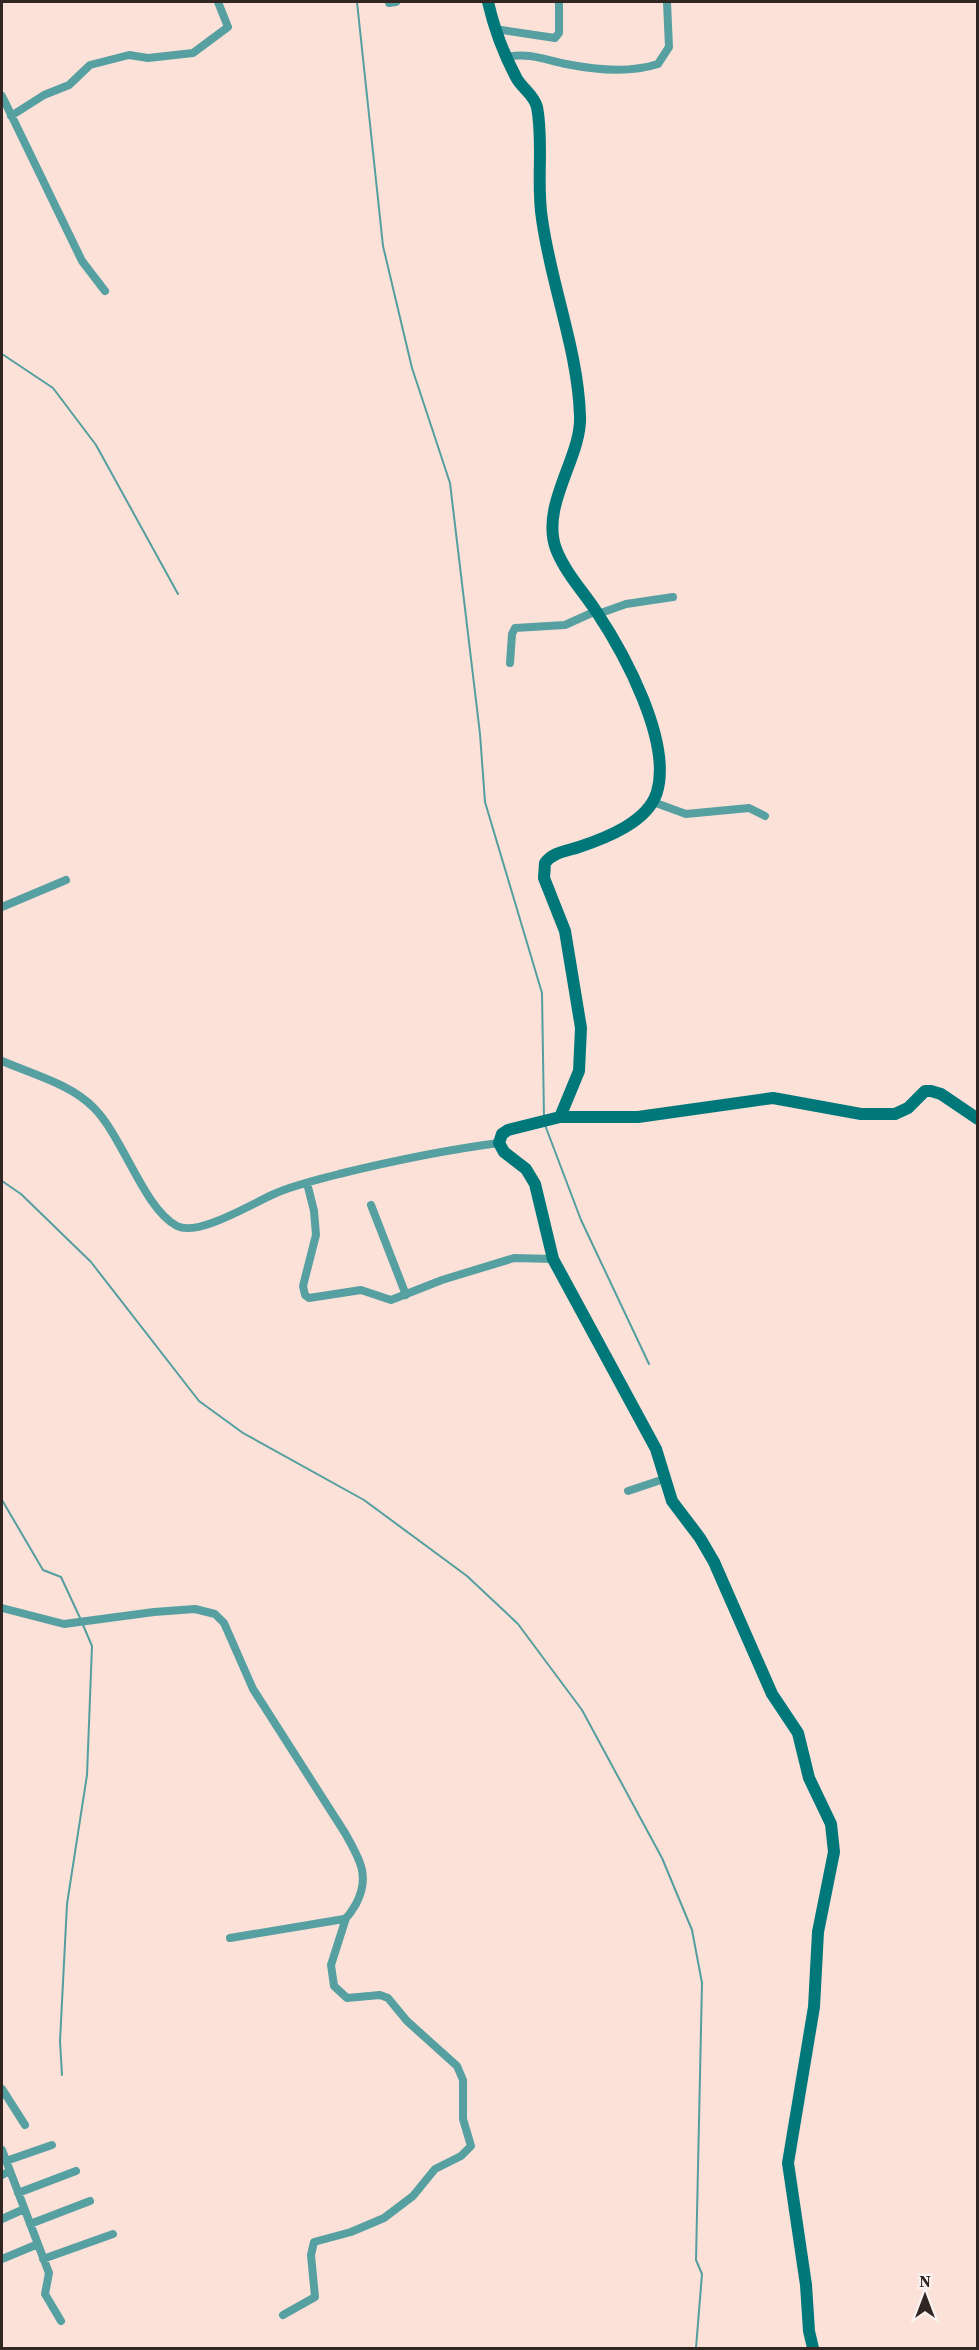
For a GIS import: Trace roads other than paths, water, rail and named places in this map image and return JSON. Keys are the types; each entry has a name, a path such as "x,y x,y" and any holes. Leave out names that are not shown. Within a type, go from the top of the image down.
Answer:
{"street":[{"path":"11,116 44,95 69,85 90,65 129,55 148,58 193,53 228,27 218,2"},
{"path":"488,2 495,29 507,57 518,80 532,96 537,107 542,220 580,404 580,427 556,503 554,540 564,564 597,612 624,659 655,733 660,763 658,785 653,802 641,814 613,833 554,855 545,863 544,878 565,931 581,1028 579,1071 550,1120"},
{"path":"495,29 555,38 559,33 559,2"},
{"path":"507,57 523,55 604,68 635,69 658,64 669,47 667,2"},
{"path":"2,96 82,261 105,291"},
{"path":"510,663 512,634 515,628 566,625 597,612 626,604 673,597"},
{"path":"653,802 691,815 749,808 765,816"},
{"path":"2,907 66,880"},
{"path":"2,1061 71,1091 94,1108 120,1143 147,1193 177,1226 194,1228 204,1225 274,1194 307,1183 398,1160 499,1143"},
{"path":"499,1143 504,1132 550,1120 657,1115 773,1098 861,1114 885,1115 902,1112 920,1094 931,1091 941,1094 978,1119"},
{"path":"499,1143 504,1152 525,1169 535,1184 553,1259 652,1442 676,1509 700,1538 714,1562 772,1694 798,1733 809,1778 828,1815 834,1838 834,1852 818,1932 814,2007 804,2079 789,2144 788,2163 813,2349"},
{"path":"307,1183 316,1227 303,1286 307,1297 354,1289 391,1300 442,1280 514,1258 553,1259"},
{"path":"371,1205 406,1295"},
{"path":"628,1491 664,1479"},
{"path":"2,1608 69,1624 100,1618 195,1610 210,1612 219,1617 246,1677 361,1862 364,1885 346,1918 331,1965 334,1986 347,1998 380,1995 388,1998 407,2021 457,2066 463,2080 463,2119 471,2146 461,2156 435,2169 413,2196 384,2218 359,2229 314,2242 311,2255 315,2297 283,2315"},
{"path":"230,1938 346,1918"},
{"path":"2,2088 25,2125"},
{"path":"6,2161 52,2145"},
{"path":"2,2150 6,2161 6,2173 18,2193 49,2273 45,2294 61,2321"},
{"path":"18,2193 76,2171"},
{"path":"30,2224 90,2201"},
{"path":"2,2219 24,2209"},
{"path":"44,2259 113,2234"},
{"path":"2,2259 38,2244"}],"waterway":[{"path":"357,2 383,246 412,368 450,483 480,734 485,802 542,993 544,1117"},
{"path":"2,354 53,388 96,445 178,594"},
{"path":"545,1125 581,1220 649,1364"},
{"path":"2,1181 21,1194 91,1262 199,1401 243,1433 364,1500 467,1576 518,1624 582,1710 662,1858 692,1930 702,1983 696,2260 702,2274 696,2348"},
{"path":"2,1500 43,1570 61,1577 81,1620"},
{"path":"62,2075 60,2041 67,1904 87,1775 92,1646 83,1625"}]}
